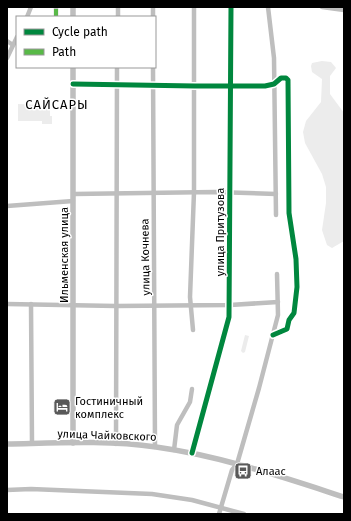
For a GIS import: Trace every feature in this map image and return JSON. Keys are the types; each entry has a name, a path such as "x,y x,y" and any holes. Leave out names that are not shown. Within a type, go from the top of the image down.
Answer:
{"main road":[{"name":"Ильменская улица","path":"73,68 73,443"},
{"name":"улица Чайковского","path":"7,444 73,443 155,447 192,453 237,464 344,497"}],"street":[{"path":"28,16 32,7"},
{"path":"193,330 191,305 194,192 194,7"},
{"name":"улица Притузова","path":"192,453 229,319 231,7"},
{"path":"268,7 274,58 276,216"},
{"path":"322,7 344,10"},
{"path":"7,58 16,39"},
{"path":"7,41 13,45"},
{"path":"116,444 117,68"},
{"name":"улица Кочнева","path":"153,68 155,447"},
{"path":"73,84 265,86 274,84 284,77 288,80 289,213 296,259 297,287 295,309 289,320 288,327 285,331 273,335"},
{"path":"74,194 230,192 276,194"},
{"path":"7,206 73,201"},
{"path":"219,514 232,470 237,464 278,316 277,274"},
{"path":"7,304 116,306 230,305 278,302"},
{"path":"31,304 32,443"},
{"path":"174,450 177,425 190,402 192,389"},
{"path":"7,490 31,489 152,494 192,500 244,514"}],"shaded area":[{"path":"322,61 331,62 336,68 330,76 330,94 344,113 344,241 332,248 327,245 322,230 326,203 326,187 322,174 305,143 303,132 306,121 321,102 322,79 312,72 311,66 312,63"},
{"path":"43,98 50,98 50,116 52,116 52,124 42,124 42,121 18,121 18,104 42,105"},
{"path":"245,335 249,336 245,352 243,353 241,351"}],"marked path":[{"path":"56,7 56,16"}],"cycle path":[{"path":"192,453 229,317 231,7"},
{"path":"73,84 265,86 274,84 281,78 286,78 288,80 289,213 296,259 297,287 294,313 289,320 287,329 273,335"}],"place":[{"name":"Гостиничный комплекс","path":"62,407"},
{"name":"Алаас","path":"243,471"}],"district":[{"name":"САЙСАРЫ","path":"57,104"}]}
